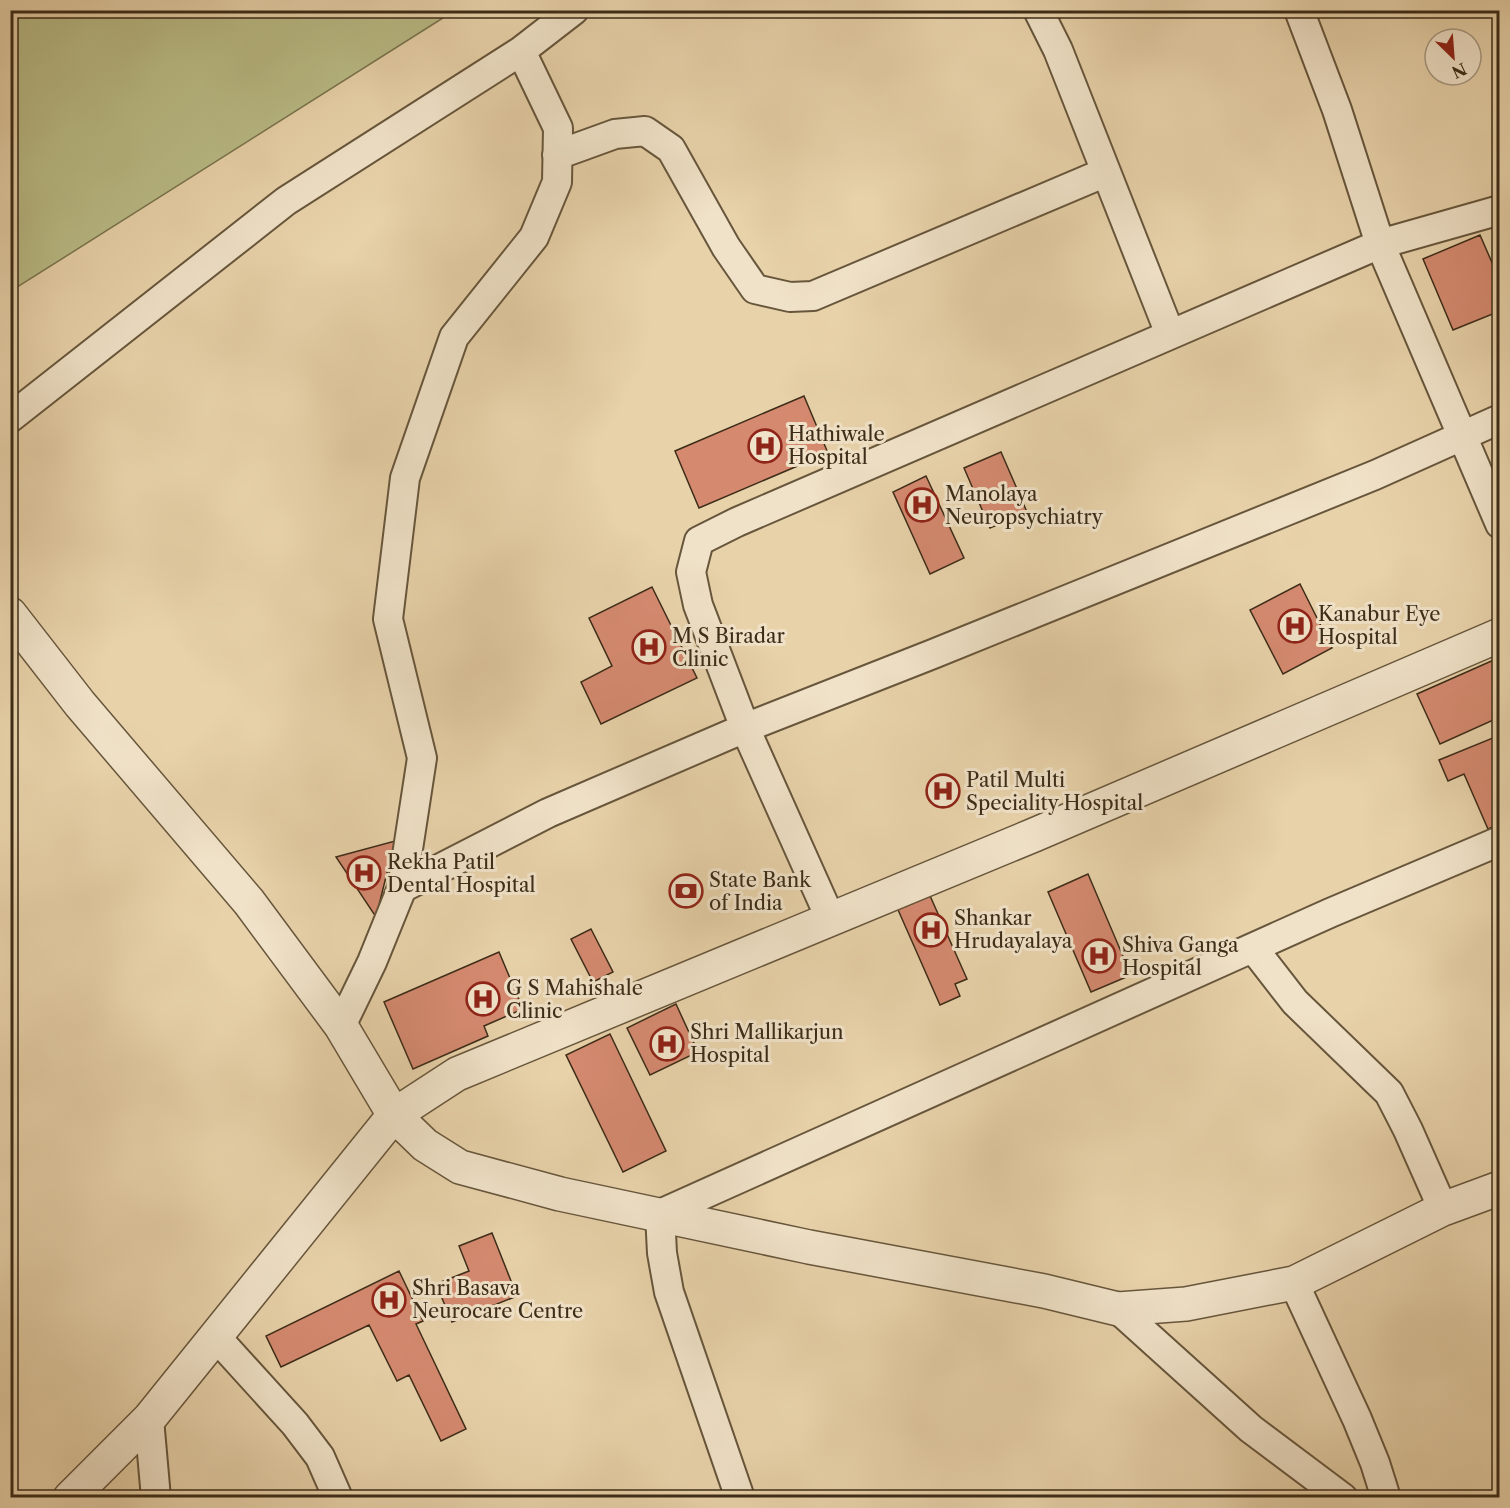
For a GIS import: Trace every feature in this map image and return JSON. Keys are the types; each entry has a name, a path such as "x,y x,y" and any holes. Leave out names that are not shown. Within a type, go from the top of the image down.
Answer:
{"street":[{"path":"10,417 286,201 521,51 574,10"},
{"path":"1038,10 1058,50 1170,334"},
{"path":"1299,10 1337,110 1380,244 1500,524"},
{"path":"341,1026 372,962 402,888 422,758 388,619 405,478 454,337 534,237 557,182 558,128 521,51"},
{"path":"557,155 615,134 645,131 671,149 726,247 755,290 790,297 813,296 1106,172"},
{"path":"831,920 745,728 698,605 691,572 699,542 737,522 1380,244 1500,210"},
{"path":"402,888 548,813 745,728 1353,484 1500,420"},
{"path":"10,614 80,704 249,902 341,1026 394,1115 425,1145 460,1167 560,1194 809,1247 1044,1291 1118,1309 1186,1304 1294,1283 1443,1209 1500,1188"},
{"path":"70,1497 149,1419 394,1115 457,1074 1034,835 1500,635"},
{"path":"660,1214 1253,948 1500,841"},
{"path":"1253,948 1295,1002 1389,1093 1443,1209"},
{"path":"660,1214 662,1253 669,1292 740,1497"},
{"path":"1294,1283 1357,1419 1386,1497"},
{"path":"1118,1309 1251,1429 1343,1497"},
{"path":"216,1337 301,1432 320,1457 338,1497"},
{"path":"149,1419 156,1497"}],"green space":[{"path":"11,10 454,10 454,11 11,291"}],"building":[{"path":"1480,235 1500,281 1500,311 1453,330 1423,259"},
{"path":"804,396 828,453 699,508 675,451"},
{"path":"1001,452 1027,512 990,528 964,468"},
{"path":"926,476 964,558 930,574 893,492"},
{"path":"1300,584 1332,648 1283,674 1250,610"},
{"path":"652,587 697,678 601,724 581,682 612,666 589,618"},
{"path":"1496,659 1500,666 1500,717 1440,744 1417,694"},
{"path":"1500,735 1500,824 1488,829 1464,774 1448,781 1439,760"},
{"path":"395,841 376,917 336,857"},
{"path":"1088,874 1131,975 1091,992 1048,892"},
{"path":"927,889 967,979 955,984 960,996 940,1005 895,903"},
{"path":"591,929 613,972 593,982 571,939"},
{"path":"499,952 523,1009 484,1026 488,1036 413,1069 384,1002"},
{"path":"676,1004 698,1052 650,1075 627,1028"},
{"path":"610,1034 666,1151 623,1172 566,1055"},
{"path":"492,1233 517,1296 452,1322 436,1284 469,1271 459,1246"},
{"path":"399,1271 423,1321 416,1324 466,1429 441,1441 409,1375 397,1381 369,1325 281,1367 266,1336"}],"place":[{"name":"Hathiwale Hospital","path":"765,446"},
{"name":"Manolaya Neuropsychiatry","path":"922,505"},
{"name":"Kanabur Eye Hospital","path":"1295,626"},
{"name":"M S Biradar Clinic","path":"649,647"},
{"name":"Patil Multi Speciality Hospital","path":"943,791"},
{"name":"Rekha Patil Dental Hospital","path":"364,873"},
{"name":"State Bank of India","path":"686,891"},
{"name":"Shankar Hrudayalaya","path":"931,930"},
{"name":"Shiva Ganga Hospital","path":"1099,956"},
{"name":"G S Mahishale Clinic","path":"483,999"},
{"name":"Shri Mallikarjun Hospital","path":"667,1044"},
{"name":"Shri Basava Neurocare Centre","path":"389,1300"}]}
